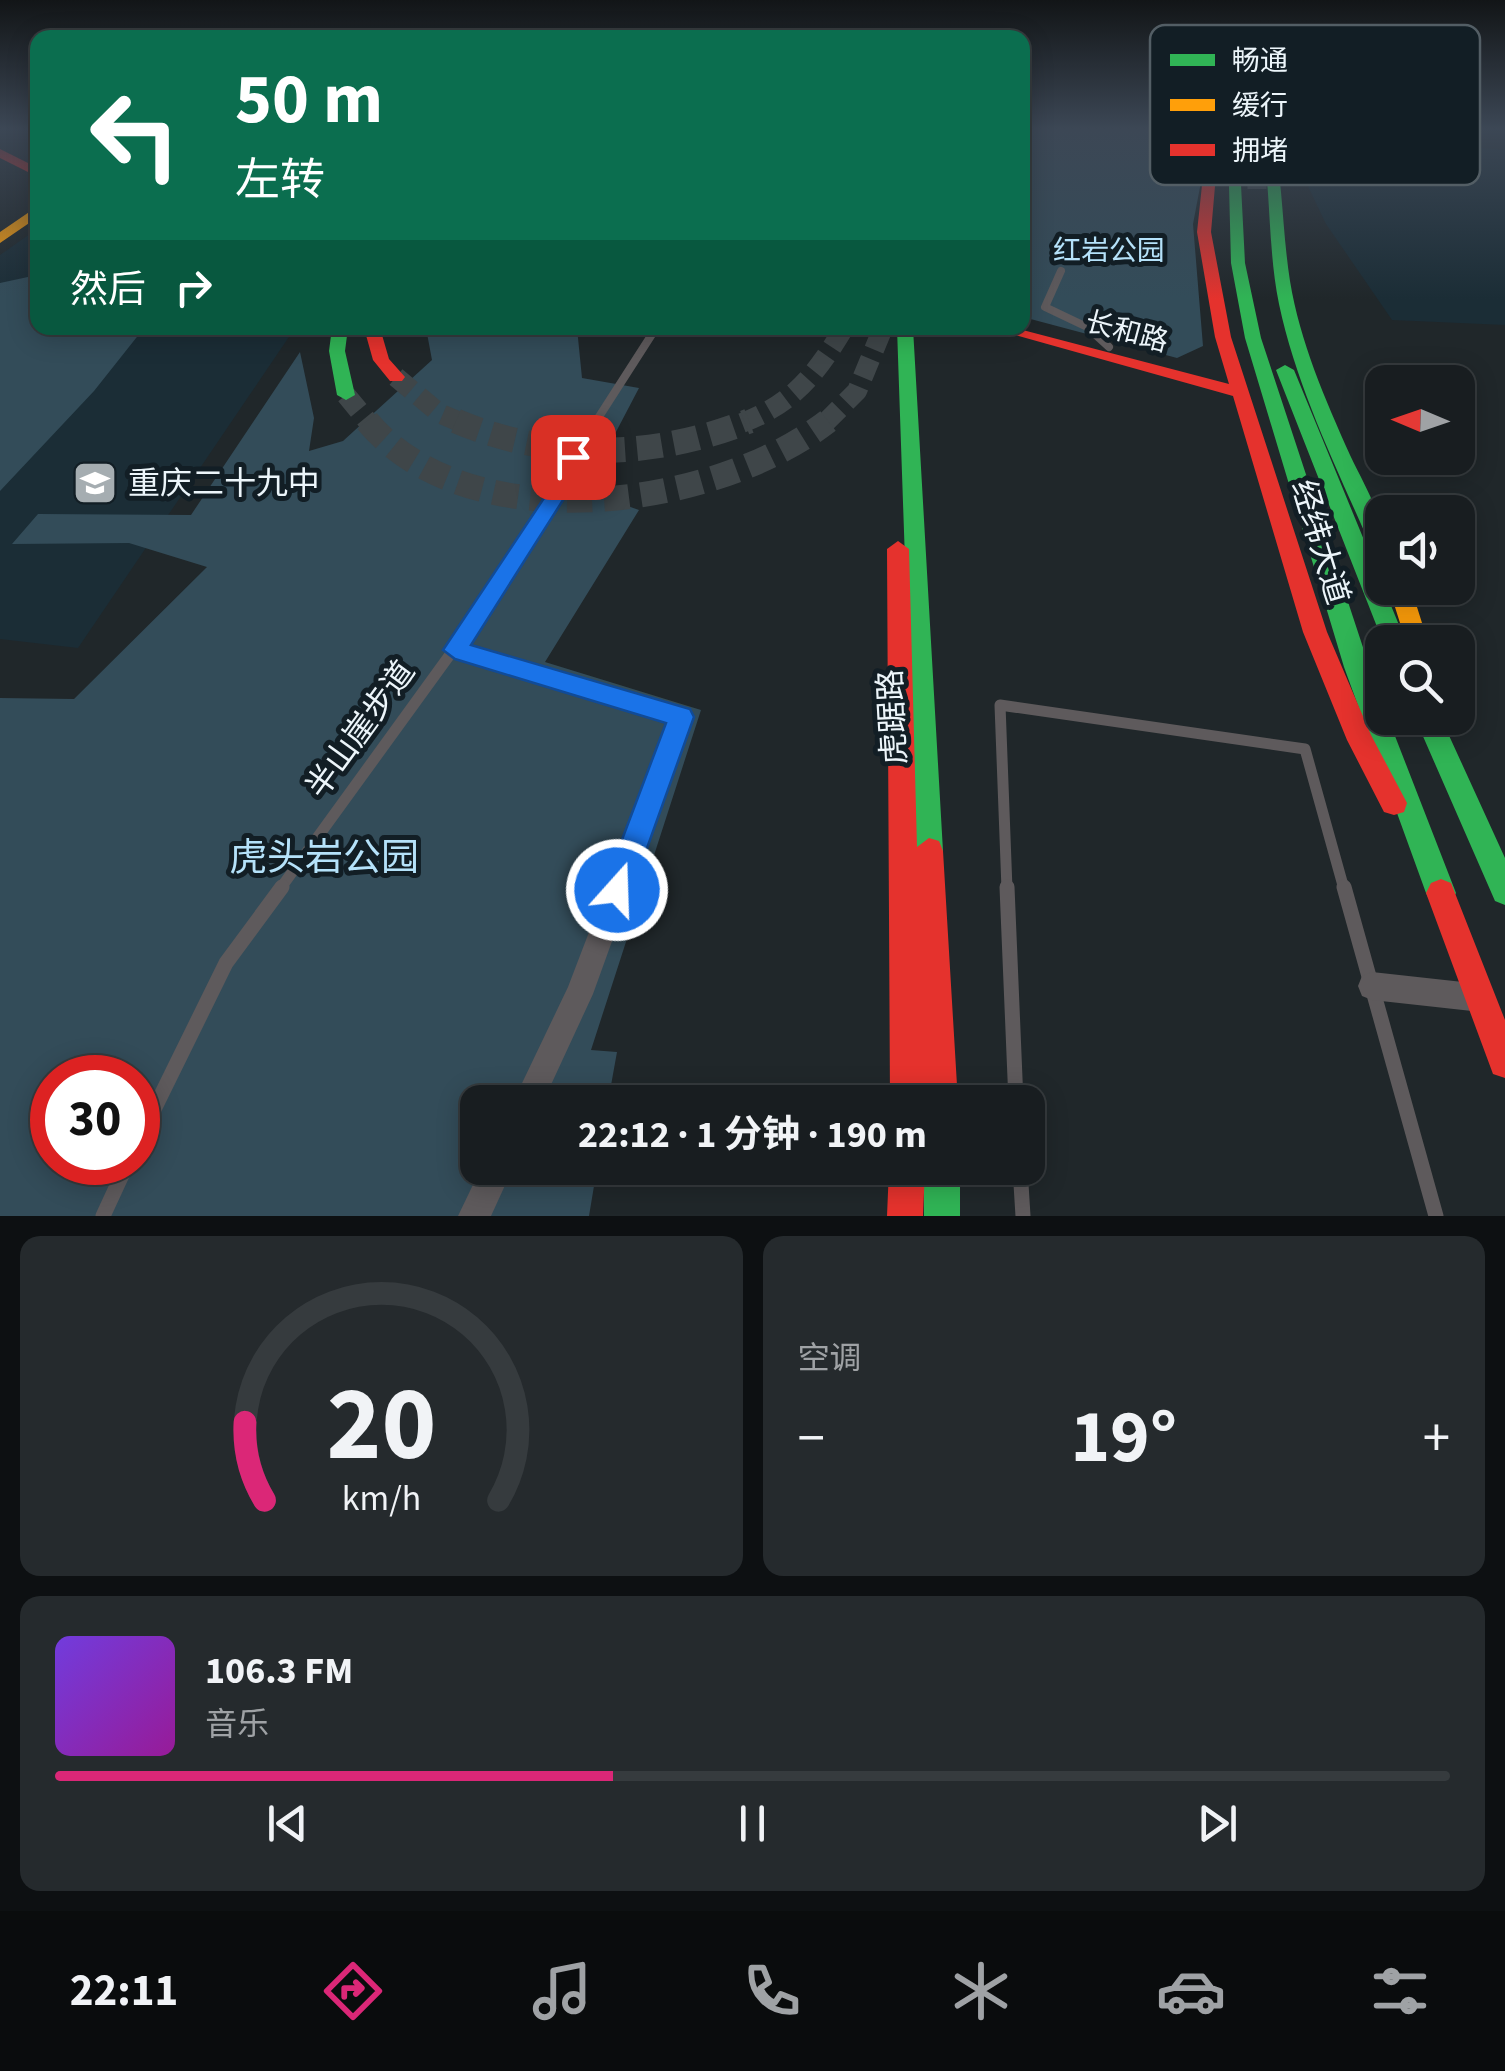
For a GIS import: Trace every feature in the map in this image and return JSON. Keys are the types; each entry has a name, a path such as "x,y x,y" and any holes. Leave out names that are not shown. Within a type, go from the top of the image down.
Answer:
{"main road":[{"name":"经纬大道","path":"1208,186 1204,232 1208,274 1238,386 1315,632 1360,740 1445,899 1505,1062"},
{"name":"经纬大道","path":"1276,186 1278,251 1295,332 1365,505"},
{"path":"1365,690 1253,338 1238,263 1246,187 1275,342 1320,464 1388,625"},
{"path":"0,239 30,216"},
{"name":"长和路","path":"1030,326 1238,386"},
{"path":"339,335 338,351 346,396"},
{"path":"374,335 382,360 396,378"},
{"name":"虎踞路","path":"903,335 907,1085"},
{"name":"虎踞路","path":"903,335 939,1085"},
{"name":"长和路","path":"1027,335 1238,386"},
{"path":"1382,735 1445,899"},
{"path":"1436,735 1505,892"},
{"path":"1445,735 1462,793"},
{"path":"905,1216 906,1185"},
{"path":"942,1185 942,1216"}],"street":[{"path":"455,650 682,717 579,994 536,1085"},
{"path":"1372,986 1481,998"},
{"path":"474,1216 489,1185"}],"lane":[{"path":"1060,270 1045,307 1061,318 1094,327 1109,347"},
{"name":"半山崖步道","path":"160,1097 226,963 455,650 568,478 573,457 651,335"},
{"path":"1015,1085 1000,705 1305,749 1436,1216"},
{"path":"103,1216 117,1185"},
{"path":"1021,1185 1023,1216"}],"shaded area":[{"path":"1308,186 1505,186 1505,325 1392,320 1326,224"},
{"name":"重庆二十九中","path":"30,234 30,335 290,335 78,648 0,639 0,255"}],"green space":[{"name":"红岩公园","path":"1030,186 1200,186 1193,224 1203,346 1177,358 1030,319"},
{"path":"30,277 30,335 138,335 94,391 0,491 0,283"},
{"name":"虎头岩公园","path":"427,335 578,335 582,378 639,388 585,491 639,510 545,662 701,710 591,1050 617,1052 611,1085 460,1085 460,1185 594,1185 589,1216 0,1216 0,698 74,699 207,567 129,543 12,544 38,514 191,515 300,352 314,418 309,451 343,441 432,360"}],"tunnel":[{"path":"742,423 790,396 824,359 839,335"},
{"path":"825,423 857,391 880,335"},
{"path":"396,377 439,413 462,423"},
{"path":"346,395 368,422"},
{"path":"456,421 528,443 602,450 676,443 749,421"},
{"path":"368,422 411,460 466,485 527,498 593,500 659,492 722,475 780,451 825,423"}],"traffic: fast":[{"path":"1235,186 1238,263 1253,338 1356,667 1441,893"},
{"path":"1275,186 1280,260 1295,336 1329,428 1365,509"},
{"path":"339,335 337,351 346,395"},
{"path":"905,335 929,851"},
{"path":"1285,370 1388,625"},
{"path":"1436,735 1505,891"},
{"path":"942,1185 942,1216"}],"traffic: slow":[{"path":"0,239 30,216"},
{"path":"1405,605 1412,625"}],"traffic: jam":[{"path":"1208,186 1204,232 1223,337 1315,632 1360,740 1394,803"},
{"path":"374,335 381,360 396,377"},
{"path":"1024,335 1241,393"},
{"path":"898,549 907,1085"},
{"path":"929,851 940,1085"},
{"path":"1441,893 1505,1062"},
{"path":"905,1216 906,1185"}],"place":[{"name":"重庆二十九中","path":"95,483"}],"route":[{"path":"573,457 568,478 455,650 682,717 617,890"}]}
